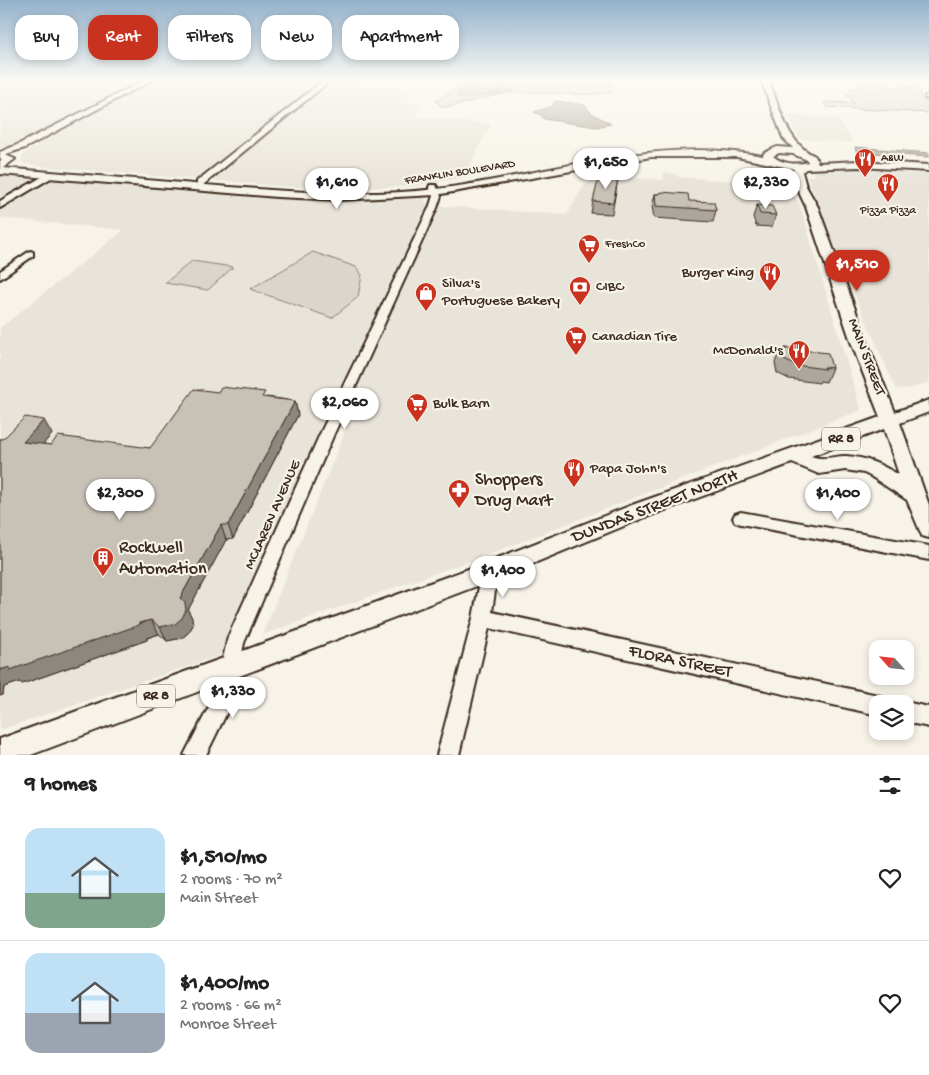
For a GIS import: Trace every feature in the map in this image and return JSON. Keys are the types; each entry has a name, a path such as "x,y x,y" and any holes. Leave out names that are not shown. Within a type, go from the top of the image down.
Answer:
{"main road":[{"path":"779,115 788,138 806,161"},
{"path":"776,158 787,146 788,138"},
{"name":"FRANKLIN BOULEVARD","path":"0,154 7,156 12,164 19,167 322,192 434,189 645,150 690,149 776,158"},
{"path":"776,158 789,150 806,161"},
{"name":"FRANKLIN BOULEVARD","path":"0,170 303,196 366,197 434,189 636,156 674,153 776,158"},
{"path":"776,158 859,164 929,166"},
{"name":"MAIN STREET","path":"776,158 801,186 812,207 859,342 929,530"},
{"path":"0,166 10,159"},
{"path":"801,186 798,172 806,161"},
{"name":"RR 8","path":"890,421 929,406"},
{"name":"DUNDAS STREET NORTH","path":"0,754 490,571 639,511 890,421"},
{"path":"793,456 820,467 845,463 868,467 887,476 915,495"}],"street":[{"path":"0,154 37,138 81,115"},
{"path":"200,183 284,115"},
{"path":"10,159 36,141 37,138"},
{"path":"0,205 52,175"},
{"name":"MCLAREN AVENUE","path":"195,755 223,700 235,643 327,434 433,208 434,189"},
{"path":"0,276 30,254"},
{"path":"741,518 929,553"},
{"path":"448,755 482,618 490,571"},
{"name":"FLORA STREET","path":"482,618 869,704"},
{"path":"914,714 929,717"}],"shaded area":[{"path":"0,115 75,115 17,145 0,149"},
{"path":"88,115 416,115 415,117 491,124 463,178 414,186 332,189 48,167 26,164 21,161 22,156 52,134"},
{"path":"541,115 595,115 611,124 596,127 544,119"},
{"path":"787,115 837,117 853,143 800,139"},
{"path":"855,147 929,153 929,157 860,152 856,151"},
{"path":"821,167 929,174 929,382 912,388 896,389 854,294 807,176 815,176 814,172"},
{"path":"663,172 677,174 678,177 788,185 799,203 804,218 861,410 500,550 262,635 363,388 341,386 224,654 0,730 0,328 124,230 0,218 0,175 312,201 424,198 428,205 567,215 584,186 591,181 605,181 618,177 664,180"},
{"path":"313,252 356,267 362,275 358,297 332,318 250,289"},
{"path":"192,261 233,267 208,290 165,283"}],"building":[{"path":"599,177 618,179 613,203 593,201"},
{"path":"660,192 688,194 689,201 714,202 716,210 656,206 655,194 660,194"},
{"path":"757,205 772,206 776,215 760,214"},
{"path":"785,348 828,353 832,368 824,367 825,369 795,365 782,359 780,349 786,350"},
{"name":"Rockwell Automation","path":"221,387 265,392 262,397 295,401 228,525 221,525 180,598 185,603 186,610 182,618 175,624 160,627 151,620 139,623 139,625 10,670 10,667 0,670 0,439 3,439 25,417 44,420 23,442 51,445 58,436 150,448 194,389 218,392"}],"place":[{"name":"A&W","path":"865,178"},
{"name":"Pizza Pizza","path":"888,203"},
{"name":"FreshCo","path":"589,264"},
{"name":"Burger King","path":"770,292"},
{"name":"CIBC","path":"580,306"},
{"name":"Silva's Portuguese Bakery","path":"426,312"},
{"name":"Canadian Tire","path":"576,356"},
{"name":"McDonald's","path":"799,370"},
{"name":"Bulk Barn","path":"417,423"},
{"name":"Papa John's","path":"574,488"},
{"name":"Shoppers Drug Mart","path":"459,509"},
{"name":"Rockwell Automation","path":"103,577"}]}
